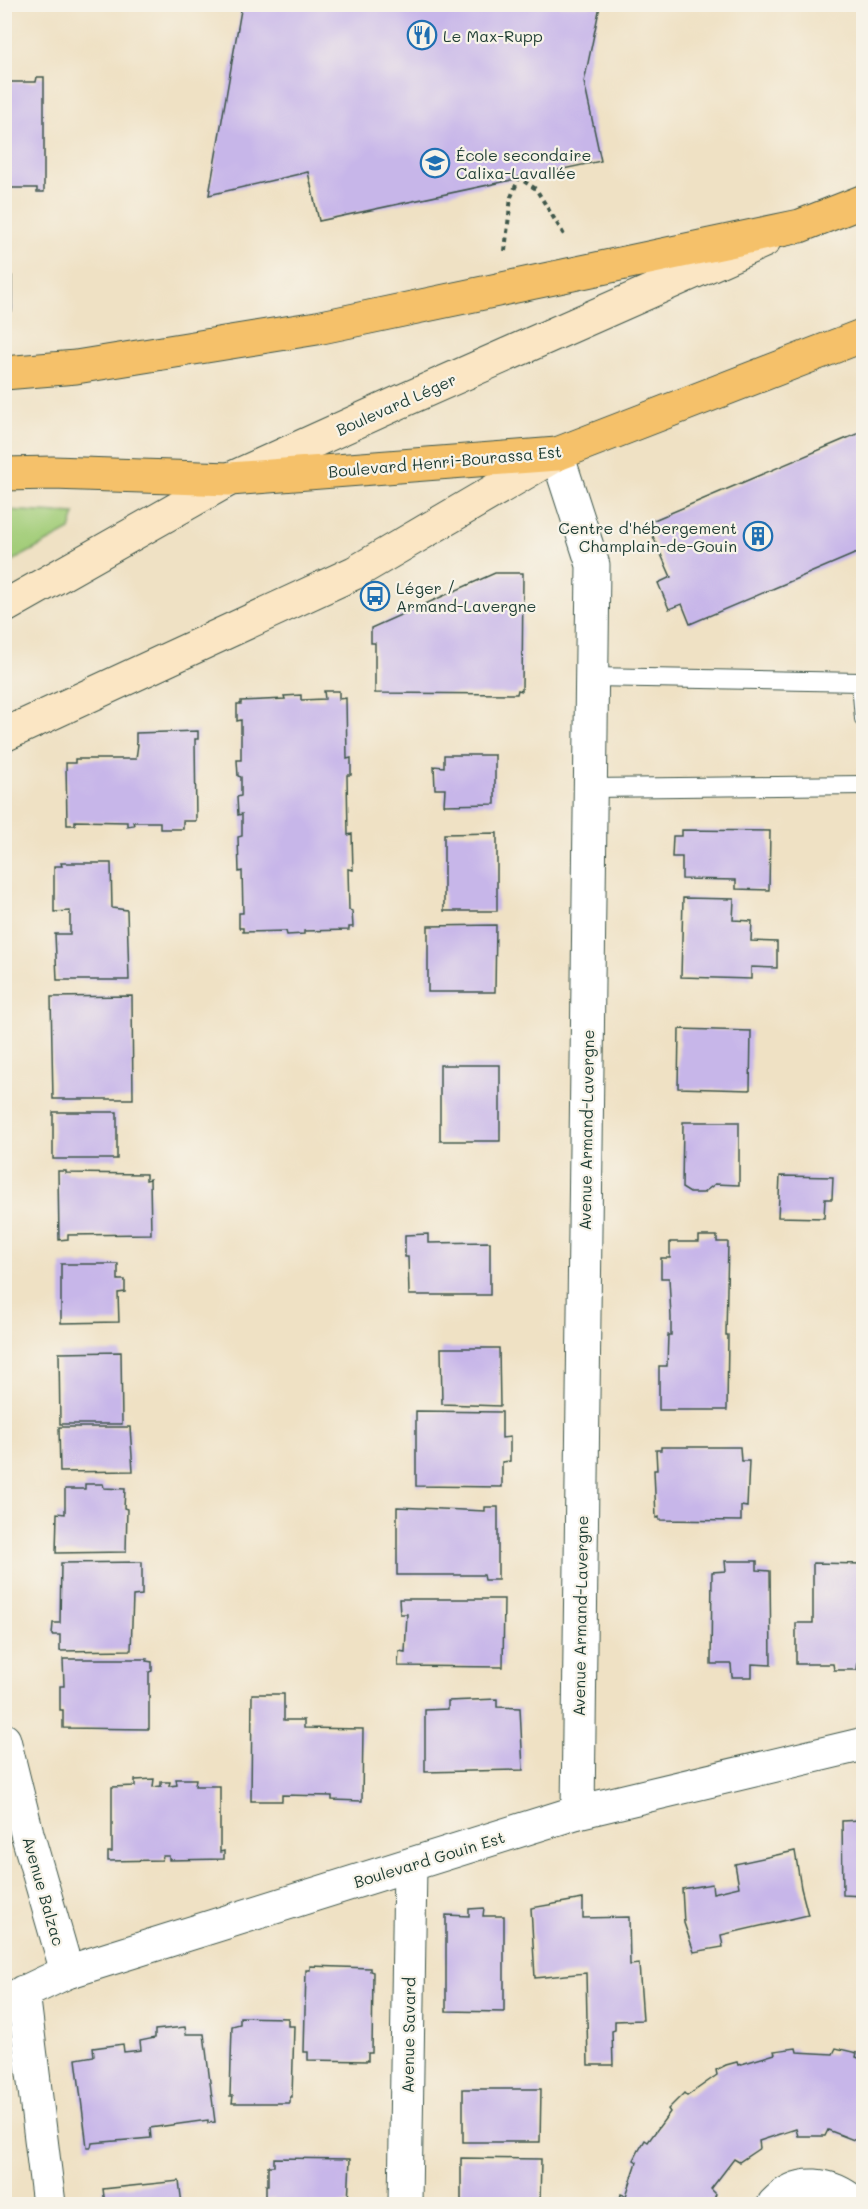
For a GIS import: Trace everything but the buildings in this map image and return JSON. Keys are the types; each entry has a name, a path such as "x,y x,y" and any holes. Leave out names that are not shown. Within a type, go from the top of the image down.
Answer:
{"main road":[{"path":"4,373 76,367 317,328 800,226 864,201"},
{"name":"Boulevard Léger","path":"4,607 230,479 800,226"},
{"name":"Boulevard Henri-Bourassa Est","path":"4,474 53,473 230,479 558,454 864,335"},
{"path":"4,735 354,573 558,454"}],"street":[{"name":"Avenue Armand-Lavergne","path":"558,454 593,565 578,1812"},
{"name":"Avenue Balzac","path":"4,1740 27,1833 67,1972"},
{"name":"Boulevard Gouin Est","path":"14,1997 67,1972 578,1812 864,1744"},
{"name":"Avenue Savard","path":"405,2205 410,1865"},
{"path":"14,1997 48,2205"},
{"path":"774,2205 791,2191 809,2186 828,2187 844,2194 856,2205"}],"lane":[{"path":"591,677 861,682 864,720"},
{"path":"590,788 864,785"}],"path":[{"path":"505,251 511,197 519,178 536,189 566,238"}],"green space":[{"path":"4,510 75,514 70,530 5,565"}],"place":[{"name":"Le Max-Rupp","path":"422,35"},
{"name":"École secondaire Calixa-Lavallée","path":"435,163"},
{"name":"Centre d'hébergement Champlain-de-Gouin","path":"758,536"},
{"name":"Léger / Armand-Lavergne","path":"375,596"}]}
